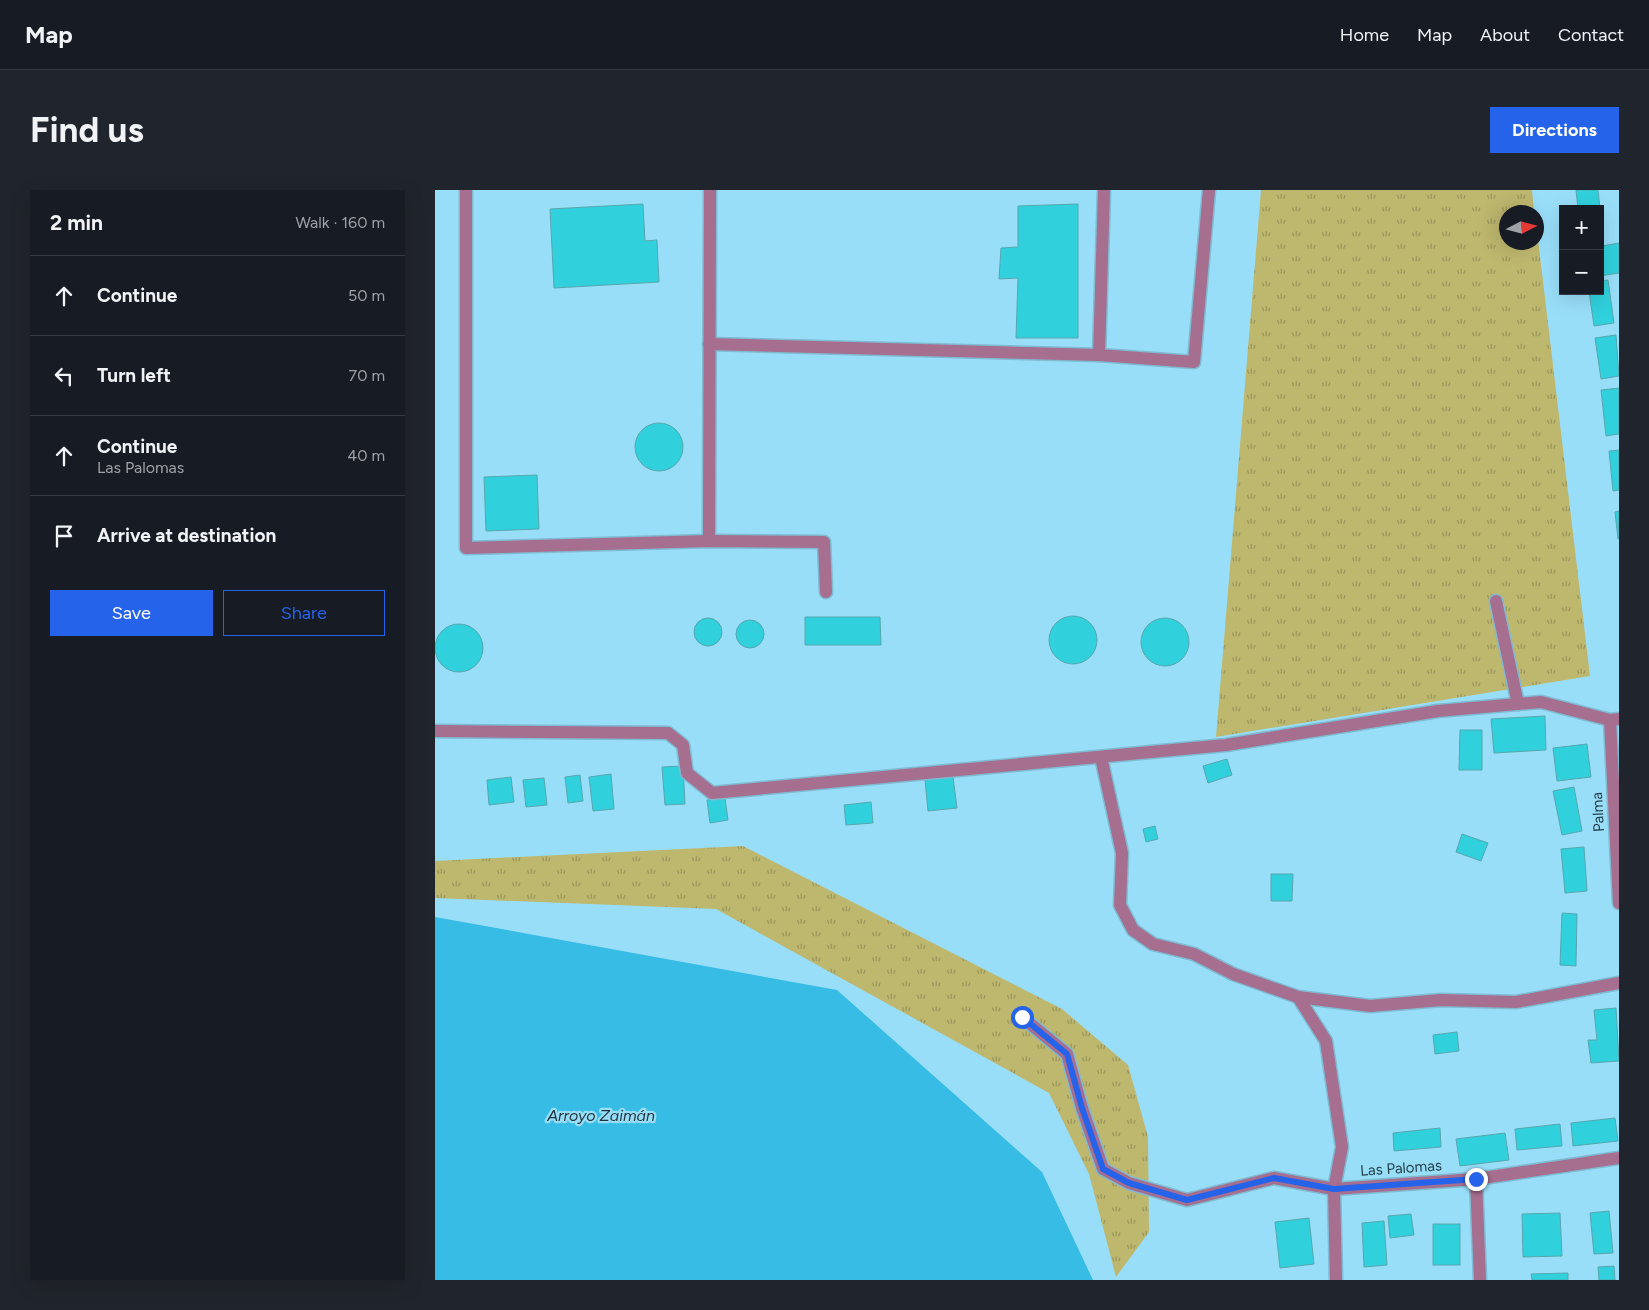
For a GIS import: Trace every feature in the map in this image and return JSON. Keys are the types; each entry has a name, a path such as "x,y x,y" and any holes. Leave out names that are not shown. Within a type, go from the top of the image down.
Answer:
{"street":[{"path":"467,190 466,548 709,541 824,542 826,592"},
{"path":"709,541 710,190"},
{"path":"1099,355 1104,190"},
{"path":"709,344 1099,355 1194,362 1209,190"},
{"path":"1496,600 1518,704"},
{"path":"435,731 668,733 683,745 687,773 712,793 1226,745 1438,711 1541,702 1614,719"},
{"name":"Palma","path":"1614,719 1619,904"},
{"path":"1101,757 1122,853 1120,905 1133,930 1153,944 1194,954 1233,974 1298,997 1370,1006 1441,1000 1516,1002 1619,982"},
{"path":"1298,997 1326,1042 1342,1147 1334,1189 1335,1280"},
{"name":"Las Palomas","path":"1022,1017 1067,1054 1082,1108 1103,1169 1129,1183 1187,1200 1274,1178 1334,1189 1476,1179 1619,1158"},
{"path":"1476,1179 1480,1280"}],"green space":[{"path":"1261,190 1532,190 1533,205 1499,205 1499,250 1539,250 1590,676 1216,737"},
{"path":"743,846 1062,1009 1128,1065 1148,1137 1149,1232 1116,1277 1089,1174 1049,1093 716,909 435,898 435,861"}],"water":[{"name":"Arroyo Zaimán","path":"435,917 837,990 1042,1172 1093,1280 435,1280"}],"building":[{"path":"1576,190 1598,190 1600,205 1578,205"},
{"path":"643,204 645,241 657,240 659,282 554,288 550,209"},
{"path":"1078,204 1078,338 1016,338 1018,278 999,279 1001,248 1018,247 1018,206"},
{"path":"1619,243 1619,273 1604,275 1604,246"},
{"path":"1604,280 1608,280 1614,323 1594,326 1590,295 1604,295"},
{"path":"1616,335 1619,376 1601,379 1595,338"},
{"path":"1619,388 1619,434 1606,436 1601,390"},
{"path":"654,423 664,423 676,430 683,442 683,452 676,464 664,471 654,471 646,467 639,460 635,452 635,442 639,434 646,427"},
{"path":"1619,450 1619,490 1613,491 1609,451"},
{"path":"537,475 539,529 486,531 484,477"},
{"path":"1619,511 1619,539 1618,539 1615,512"},
{"path":"1068,616 1078,616 1090,623 1097,635 1097,645 1090,657 1078,664 1068,664 1060,660 1053,653 1049,645 1049,635 1053,627 1060,620"},
{"path":"805,617 880,617 881,645 805,645"},
{"path":"708,618 718,622 722,632 718,642 708,646 698,642 694,632 698,622"},
{"path":"1160,618 1170,618 1182,625 1189,637 1189,647 1182,659 1170,666 1160,666 1152,662 1145,655 1141,647 1141,637 1145,629 1152,622"},
{"path":"750,620 760,624 764,634 760,644 750,648 740,644 736,634 740,624"},
{"path":"454,624 464,624 476,631 483,643 483,653 476,665 464,672 454,672 446,668 439,661 435,653 435,643 439,635 446,628"},
{"path":"1545,716 1546,750 1494,753 1491,719"},
{"path":"1460,730 1482,730 1482,770 1459,770"},
{"path":"1587,744 1591,777 1557,781 1553,748"},
{"path":"1227,759 1232,775 1208,783 1203,766"},
{"path":"683,766 685,804 665,805 662,767"},
{"path":"611,774 614,809 593,811 589,777"},
{"path":"580,775 583,801 568,803 565,777"},
{"path":"511,777 514,802 489,805 487,780"},
{"path":"953,777 957,808 928,811 925,780"},
{"path":"544,778 547,805 526,807 523,780"},
{"path":"1574,787 1582,831 1562,835 1553,791"},
{"path":"725,798 728,820 710,823 707,800"},
{"path":"871,802 873,823 846,825 844,805"},
{"path":"1155,826 1158,839 1146,842 1143,829"},
{"path":"1462,834 1488,843 1481,861 1456,852"},
{"path":"1584,847 1587,891 1565,893 1561,849"},
{"path":"1271,874 1293,874 1292,901 1271,901"},
{"path":"1562,913 1577,914 1576,966 1560,965"},
{"path":"1616,1008 1619,1061 1591,1063 1588,1040 1597,1040 1594,1010"},
{"path":"1457,1032 1459,1051 1435,1054 1433,1035"},
{"path":"1615,1118 1618,1141 1573,1146 1571,1123"},
{"path":"1560,1124 1562,1146 1517,1150 1515,1129"},
{"path":"1440,1128 1441,1147 1394,1151 1393,1133"},
{"path":"1505,1133 1509,1160 1460,1166 1456,1139"},
{"path":"1609,1211 1613,1253 1594,1254 1590,1213"},
{"path":"1560,1213 1562,1256 1523,1257 1522,1214"},
{"path":"1411,1214 1414,1235 1390,1238 1388,1216"},
{"path":"1309,1218 1314,1264 1280,1268 1275,1222"},
{"path":"1384,1221 1387,1265 1364,1267 1362,1223"},
{"path":"1433,1224 1460,1224 1460,1265 1433,1265"},
{"path":"1614,1266 1615,1280 1599,1280 1598,1267"},
{"path":"1568,1273 1568,1280 1532,1280 1531,1274"}],"route":[{"path":"1022,1017 1067,1054 1082,1108 1103,1169 1129,1183 1187,1200 1274,1178 1334,1189 1476,1179"}]}
